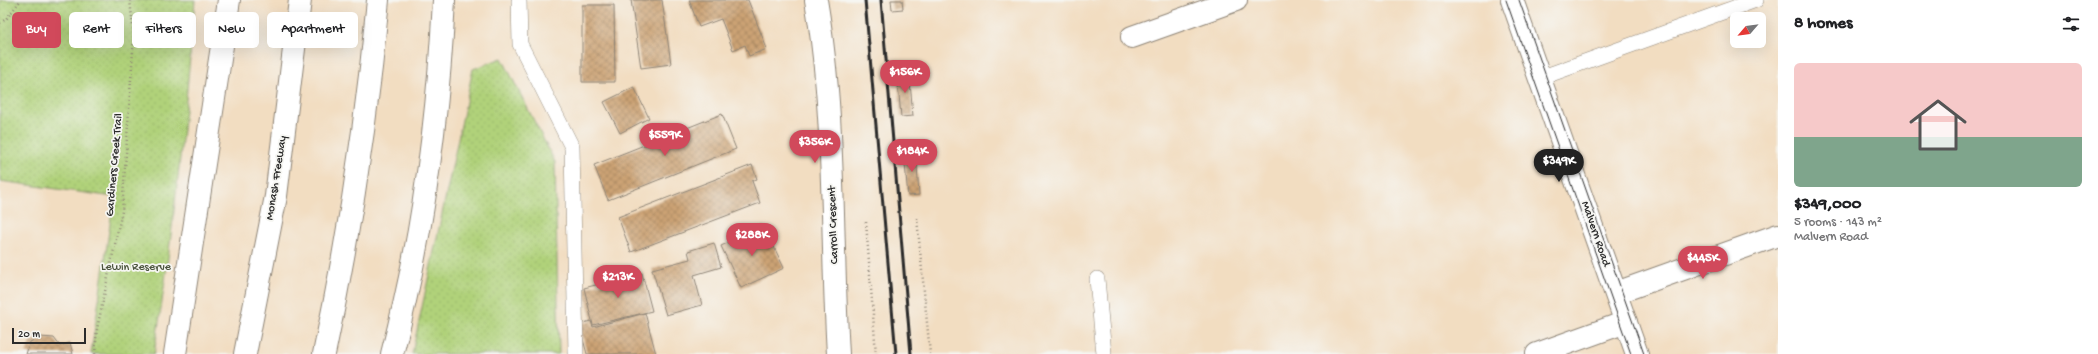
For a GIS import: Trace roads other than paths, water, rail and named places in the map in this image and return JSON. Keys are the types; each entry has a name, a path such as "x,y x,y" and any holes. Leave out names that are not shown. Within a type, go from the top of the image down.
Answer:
{"main road":[{"path":"175,354 229,0"},
{"name":"Monash Freeway","path":"245,354 276,196 300,0"},
{"path":"324,354 352,215 370,82 378,0"},
{"path":"392,354 406,303 428,182 438,99 444,0"},
{"name":"Carroll Crescent","path":"816,0 823,40 828,93 838,354"},
{"path":"1132,37 1236,0"},
{"name":"Malvern Road","path":"1512,0 1637,354"},
{"path":"1616,293 1778,235"},
{"path":"1537,354 1626,322"}],"lane":[{"path":"519,0 520,44 572,147 576,354"},
{"path":"1540,78 1756,0"},
{"path":"1097,279 1104,354"}],"tram line":[{"path":"1506,0 1631,354"},
{"path":"1519,0 1644,354"}],"railway":[{"path":"865,0 896,354"},
{"path":"881,0 911,354"}],"park label":[{"name":"Lewin Reserve","path":"136,268"}]}
